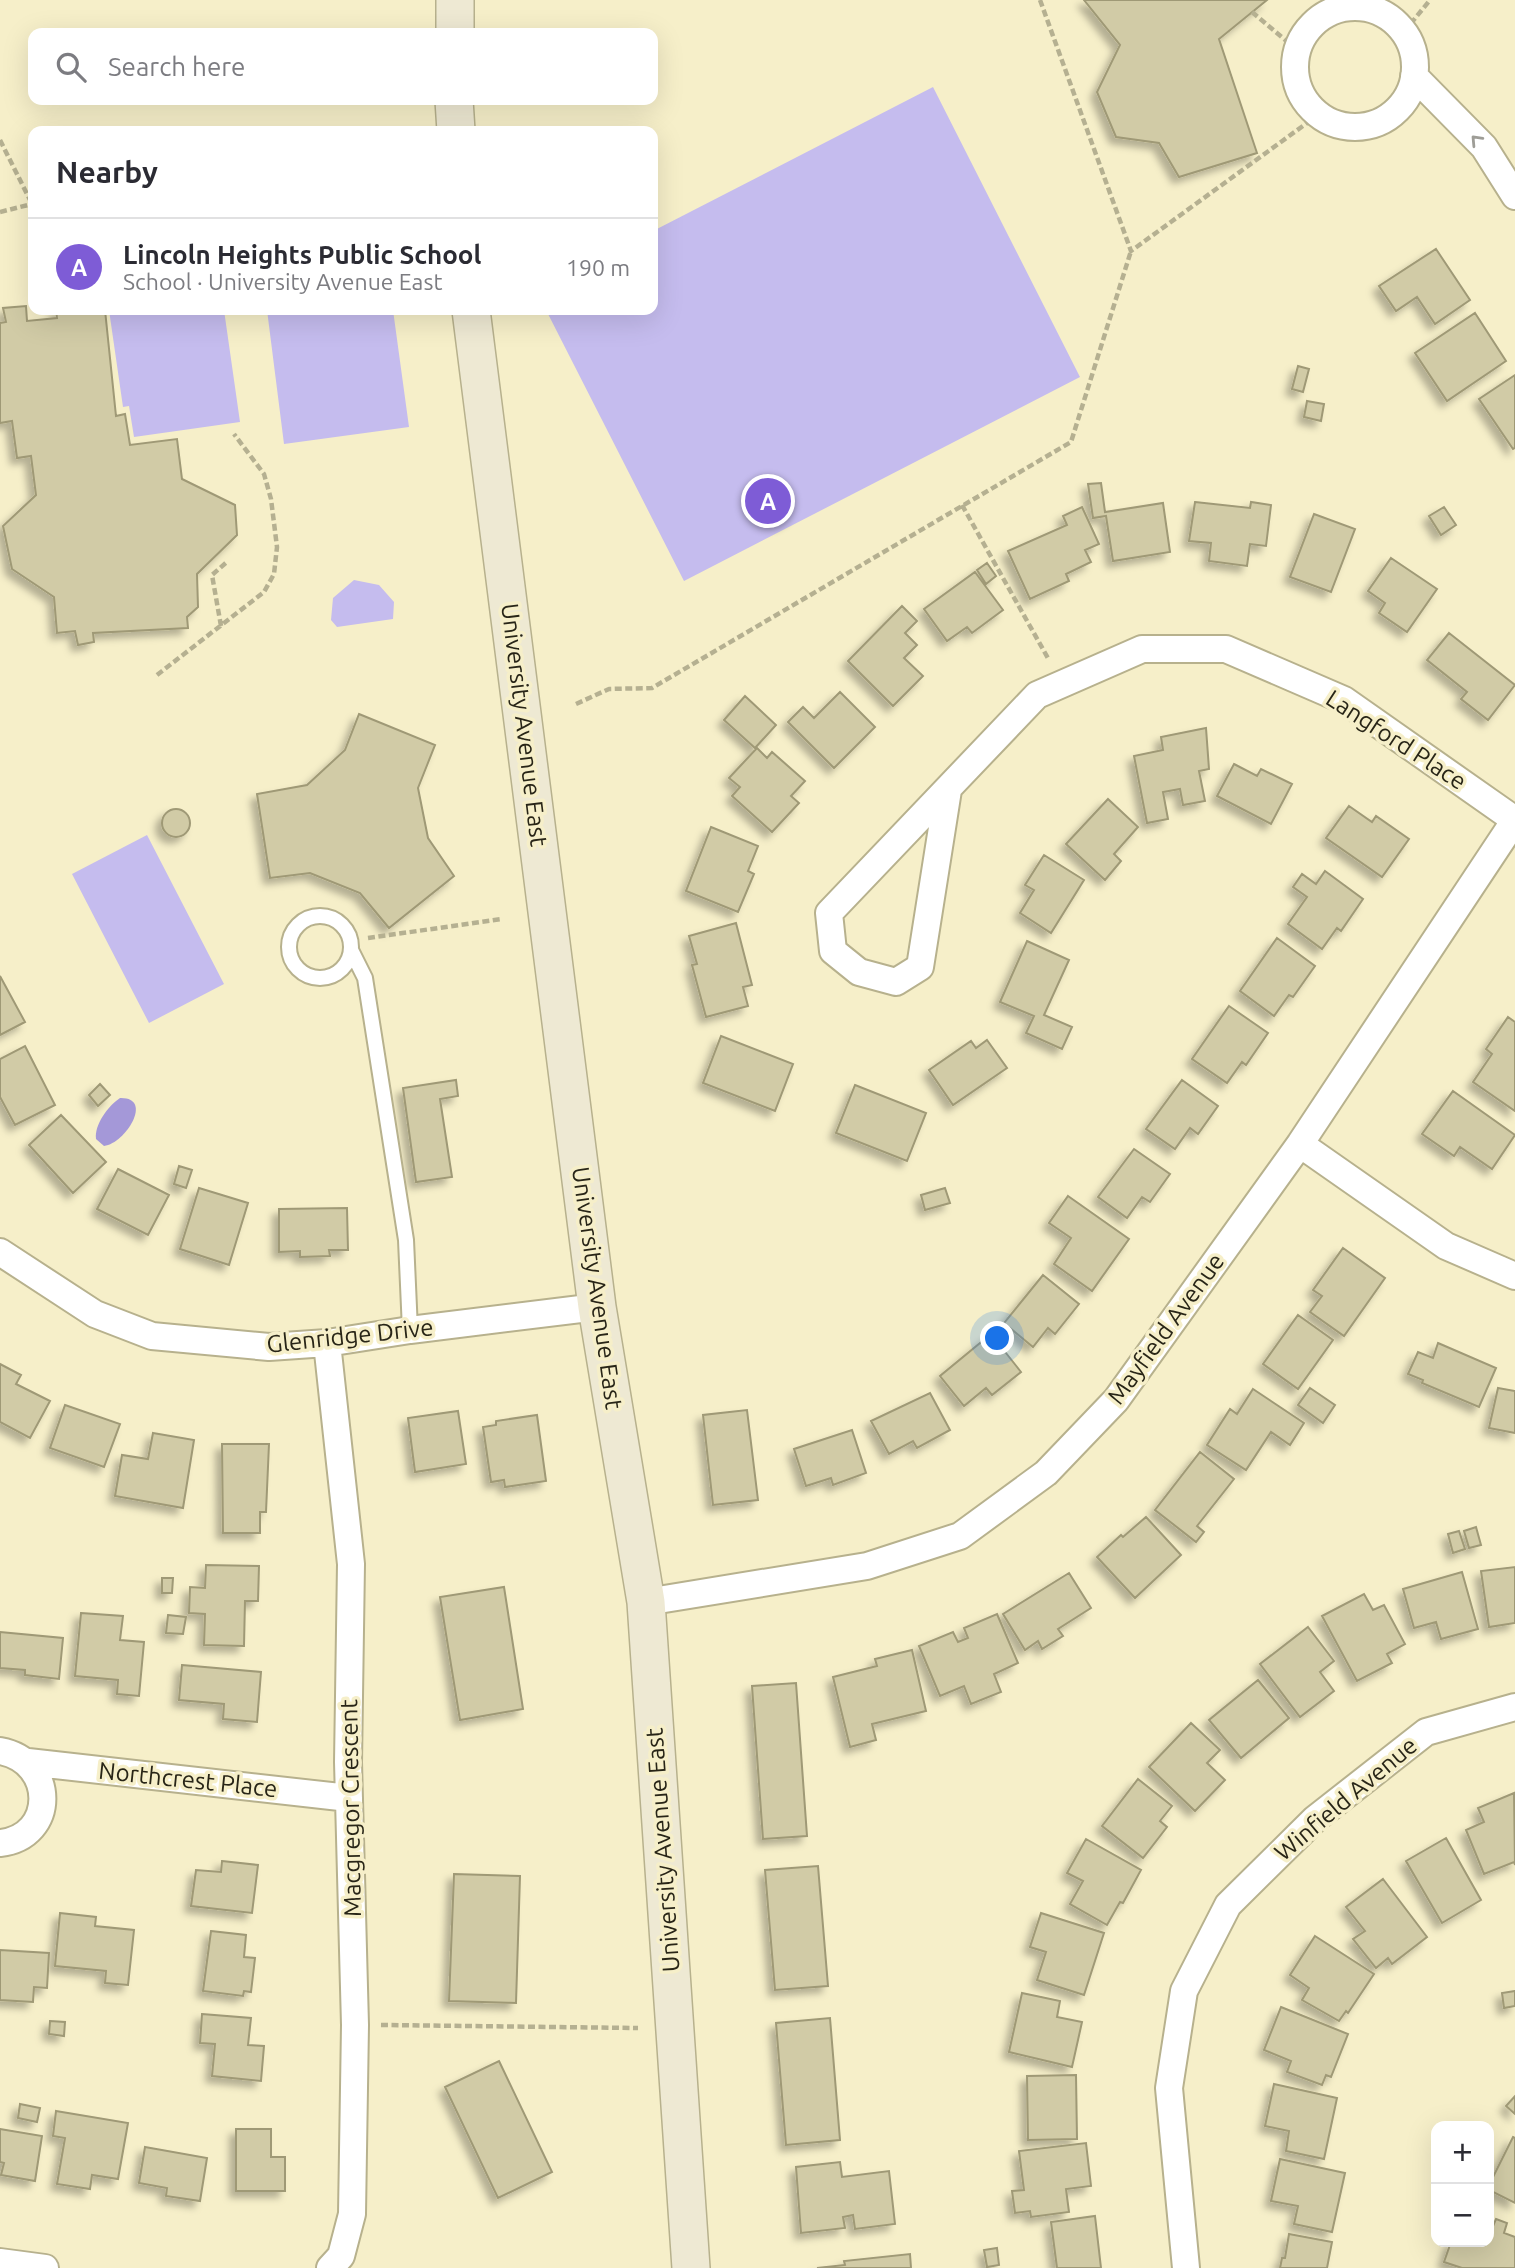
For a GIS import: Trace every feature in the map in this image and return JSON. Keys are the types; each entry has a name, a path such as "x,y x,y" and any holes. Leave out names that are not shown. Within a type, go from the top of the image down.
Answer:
{"main road":[{"path":"454,28 455,0"},
{"path":"454,105 456,126"},
{"name":"University Avenue East","path":"472,315 597,1307 646,1602 691,2268"}],"street":[{"path":"1361,7 1378,11 1392,19 1404,32 1413,53 1414,76 1410,91 1391,116 1362,127 1346,127 1331,123 1305,102 1297,86 1294,68 1297,50 1304,35 1315,22 1329,13 1361,7"},
{"path":"1414,76 1484,147 1515,196"},
{"name":"Langford Place","path":"948,790 920,967 896,982 859,972 833,951 829,913 1037,695 1142,649 1226,649 1344,700 1515,820"},
{"name":"Mayfield Avenue","path":"646,1602 867,1566 960,1536 1046,1473 1116,1400 1300,1144 1515,820"},
{"path":"1300,1144 1446,1246 1515,1276"},
{"name":"Glenridge Drive","path":"0,1252 95,1314 152,1336 269,1347 327,1343 597,1307"},
{"name":"Macgregor Crescent","path":"327,1343 351,1563 349,1798 355,2025 352,2214 341,2256 330,2268"},
{"name":"Winfield Avenue","path":"1186,2268 1169,2088 1184,1991 1228,1905 1315,1819 1426,1732 1515,1707"},
{"name":"Northcrest Place","path":"0,1751 14,1754 28,1762 349,1798"},
{"path":"0,1843 11,1842 25,1834 36,1822 41,1811 43,1795 40,1780 28,1762"},
{"path":"0,2262 45,2268"}],"lane":[{"path":"351,945 348,961 333,976 312,978 294,966 288,946 290,936 302,921 321,916 340,923 346,930 365,978 406,1240 410,1330"}],"path":[{"path":"1040,0 1131,251"},
{"path":"1404,32 1430,0"},
{"path":"1252,12 1297,50"},
{"path":"576,704 609,689 652,688 1071,442 1131,251 1318,115"},
{"path":"0,140 28,196"},
{"path":"0,212 28,205"},
{"path":"157,675 264,592 274,574 277,547 271,499 264,474 234,434"},
{"path":"962,505 1063,684"},
{"path":"221,626 212,575 228,561"},
{"path":"351,945 502,919"},
{"path":"355,2025 638,2028"}],"shaded area":[{"path":"933,87 1080,377 684,581 549,315 658,315 658,228"},
{"path":"110,315 225,315 240,422 134,437 129,406 123,407"},
{"path":"268,315 394,315 409,427 284,444"},
{"path":"354,580 379,585 394,602 393,619 337,627 331,620 333,598"},
{"path":"147,835 224,984 149,1023 72,874"},
{"path":"120,1098 130,1100 135,1105 136,1112 121,1137 104,1146 96,1139 97,1128 107,1111"}],"building":[{"path":"1084,0 1267,0 1219,39 1257,153 1179,177 1159,143 1116,137 1097,92 1120,45"},
{"path":"1436,249 1470,300 1435,324 1417,297 1396,311 1379,286"},
{"path":"26,306 27,321 57,318 57,315 106,315 116,416 125,414 130,445 177,439 182,479 235,505 237,535 197,574 198,607 187,617 188,628 93,633 94,642 78,645 75,631 57,633 54,597 12,569 3,526 36,495 31,456 17,458 12,421 0,423 0,323 6,322 3,308"},
{"path":"1475,313 1506,361 1447,401 1415,353"},
{"path":"1298,366 1309,369 1303,392 1292,389"},
{"path":"1515,375 1515,448 1513,449 1479,399"},
{"path":"1307,401 1324,404 1321,421 1304,417"},
{"path":"1101,483 1105,512 1163,503 1170,552 1113,561 1106,516 1093,518 1088,484"},
{"path":"1195,502 1250,508 1251,502 1271,505 1266,546 1250,544 1247,566 1209,561 1211,543 1189,541"},
{"path":"1082,507 1099,544 1085,550 1091,562 1066,574 1069,581 1030,599 1008,551 1067,525 1063,516"},
{"path":"1444,507 1456,525 1441,535 1429,516"},
{"path":"1314,514 1355,529 1331,592 1290,577"},
{"path":"1391,558 1437,589 1407,632 1379,613 1385,603 1368,591"},
{"path":"987,563 996,576 986,584 977,570"},
{"path":"975,572 1003,610 972,633 967,627 947,641 924,609"},
{"path":"902,606 917,621 905,633 917,645 904,658 923,676 893,706 848,661"},
{"path":"1449,633 1515,685 1488,720 1461,699 1467,692 1427,660"},
{"path":"840,692 875,727 834,768 788,722 803,707 814,718"},
{"path":"745,696 776,725 755,748 724,720"},
{"path":"359,714 435,745 418,788 428,838 454,876 389,928 360,893 310,873 270,878 257,794 307,785 345,750"},
{"path":"1206,728 1209,769 1199,771 1205,801 1183,805 1180,789 1163,792 1168,819 1147,823 1134,756 1163,750 1161,737"},
{"path":"757,748 767,758 772,752 805,781 791,796 799,803 772,832 732,796 740,787 729,778"},
{"path":"1234,764 1257,776 1261,769 1292,784 1271,824 1217,796"},
{"path":"1108,799 1138,827 1114,854 1121,861 1105,880 1066,844"},
{"path":"1349,806 1372,822 1376,816 1409,839 1382,877 1326,838"},
{"path":"176,809 186,813 190,823 186,833 176,837 166,833 162,823 166,813"},
{"path":"711,827 758,846 748,871 754,874 738,912 686,891"},
{"path":"1044,855 1084,880 1051,933 1020,913 1034,890 1025,885"},
{"path":"1325,871 1363,899 1341,931 1337,928 1322,949 1288,924 1307,897 1293,887 1302,874 1316,884"},
{"path":"736,923 752,985 743,987 748,1006 706,1017 692,965 697,964 689,936"},
{"path":"1277,938 1315,966 1293,997 1289,995 1274,1016 1240,991"},
{"path":"1027,941 1069,960 1044,1015 1072,1027 1062,1049 1026,1033 1034,1016 1000,1002"},
{"path":"0,976 25,1022 0,1035"},
{"path":"1229,1006 1268,1033 1246,1065 1242,1062 1227,1083 1192,1059"},
{"path":"1508,1017 1515,1022 1515,1111 1473,1082 1492,1054 1486,1049"},
{"path":"721,1036 793,1064 775,1111 703,1083"},
{"path":"987,1040 1007,1068 953,1105 929,1070 971,1041 976,1048"},
{"path":"25,1046 55,1105 15,1125 0,1097 0,1059"},
{"path":"456,1080 458,1096 440,1099 452,1177 416,1182 403,1088"},
{"path":"1182,1080 1218,1106 1198,1134 1190,1128 1175,1149 1146,1129"},
{"path":"100,1084 110,1095 98,1106 89,1095"},
{"path":"855,1085 926,1113 907,1161 836,1133"},
{"path":"1453,1091 1515,1135 1492,1169 1460,1147 1454,1156 1422,1134"},
{"path":"61,1115 106,1162 73,1193 29,1145"},
{"path":"1134,1149 1170,1174 1150,1202 1142,1197 1127,1218 1098,1197"},
{"path":"179,1166 192,1170 186,1188 174,1184"},
{"path":"118,1169 169,1195 148,1235 97,1209"},
{"path":"199,1188 248,1203 229,1265 180,1249"},
{"path":"945,1188 950,1203 925,1210 921,1195"},
{"path":"1068,1196 1129,1239 1092,1291 1054,1264 1071,1238 1049,1223"},
{"path":"347,1208 348,1250 329,1250 330,1256 300,1257 300,1251 279,1252 279,1209"},
{"path":"1343,1248 1385,1278 1344,1336 1310,1312 1322,1296 1313,1290"},
{"path":"1043,1275 1079,1304 1055,1334 1048,1328 1033,1347 1004,1323"},
{"path":"1298,1315 1333,1340 1298,1389 1263,1364"},
{"path":"991,1334 1021,1372 992,1395 986,1388 964,1406 940,1376"},
{"path":"1438,1343 1496,1368 1479,1407 1422,1383 1423,1380 1408,1374 1418,1352 1433,1358"},
{"path":"0,1364 21,1375 16,1384 50,1401 30,1438 0,1422"},
{"path":"1310,1388 1335,1405 1323,1423 1298,1405"},
{"path":"1498,1388 1515,1391 1515,1433 1489,1428"},
{"path":"1253,1389 1304,1423 1290,1445 1271,1432 1246,1470 1207,1445 1230,1409 1237,1414"},
{"path":"930,1393 950,1430 917,1448 913,1441 889,1454 871,1421"},
{"path":"65,1405 120,1424 104,1467 50,1448"},
{"path":"747,1410 758,1500 713,1505 703,1415"},
{"path":"458,1411 466,1464 415,1472 408,1418"},
{"path":"537,1415 546,1481 505,1487 504,1480 491,1482 483,1427 496,1425 496,1421"},
{"path":"852,1430 866,1473 833,1485 831,1478 806,1486 794,1449"},
{"path":"153,1433 194,1440 183,1508 115,1496 122,1455 148,1459"},
{"path":"222,1444 269,1444 266,1512 260,1512 260,1533 223,1533"},
{"path":"1200,1452 1234,1479 1197,1526 1204,1532 1196,1542 1155,1510"},
{"path":"1146,1517 1181,1555 1135,1598 1097,1557"},
{"path":"1476,1527 1481,1545 1469,1548 1464,1531"},
{"path":"1459,1531 1465,1549 1453,1553 1448,1534"},
{"path":"206,1565 259,1566 258,1601 245,1601 244,1646 204,1645 205,1614 189,1613 190,1587 205,1588"},
{"path":"1515,1567 1515,1623 1489,1627 1481,1571"},
{"path":"1462,1572 1478,1629 1441,1639 1436,1622 1414,1628 1403,1589"},
{"path":"1069,1573 1091,1608 1058,1629 1063,1636 1042,1649 1038,1641 1025,1650 1003,1614"},
{"path":"162,1578 173,1578 172,1593 162,1593"},
{"path":"504,1587 523,1709 460,1720 440,1597"},
{"path":"1364,1594 1373,1610 1384,1605 1405,1644 1387,1654 1392,1663 1357,1681 1322,1616"},
{"path":"81,1613 123,1616 120,1640 144,1642 139,1696 117,1694 118,1680 75,1676"},
{"path":"997,1614 1018,1663 994,1674 1001,1692 971,1704 964,1686 940,1696 919,1646 953,1632 958,1642 968,1638 964,1628"},
{"path":"168,1615 186,1617 183,1634 166,1633"},
{"path":"1308,1627 1334,1661 1320,1672 1334,1691 1300,1717 1260,1664"},
{"path":"0,1632 63,1638 59,1679 25,1675 25,1670 0,1668"},
{"path":"912,1650 926,1711 872,1724 876,1740 850,1747 833,1677 877,1666 875,1659"},
{"path":"182,1665 261,1672 257,1722 223,1719 224,1704 179,1700"},
{"path":"1258,1680 1289,1718 1241,1758 1209,1720"},
{"path":"796,1683 807,1836 763,1839 752,1686"},
{"path":"1191,1723 1220,1750 1207,1763 1225,1780 1195,1811 1149,1767"},
{"path":"1138,1779 1172,1806 1160,1821 1167,1827 1143,1858 1102,1826"},
{"path":"1514,1793 1515,1865 1514,1862 1484,1874 1466,1830 1484,1822 1478,1808"},
{"path":"1446,1838 1481,1900 1442,1923 1406,1861"},
{"path":"1086,1839 1141,1870 1107,1925 1070,1904 1083,1881 1067,1873"},
{"path":"222,1861 258,1865 252,1913 191,1906 196,1870 221,1872"},
{"path":"818,1866 828,1986 775,1990 765,1870"},
{"path":"454,1874 520,1876 516,2003 449,2001"},
{"path":"1383,1879 1427,1937 1392,1964 1388,1958 1376,1968 1353,1939 1365,1931 1346,1907"},
{"path":"60,1913 96,1917 95,1926 134,1930 128,1985 105,1983 106,1971 55,1966"},
{"path":"1041,1913 1104,1933 1084,1995 1037,1980 1046,1952 1030,1947"},
{"path":"211,1931 246,1935 244,1957 255,1958 251,1992 244,1991 243,1996 203,1991"},
{"path":"1315,1936 1374,1974 1348,2013 1346,2011 1339,2021 1302,2000 1309,1988 1290,1975"},
{"path":"0,1950 49,1953 47,1988 34,1987 33,2002 0,2000"},
{"path":"1515,1991 1515,2006 1504,2008 1502,1993"},
{"path":"1022,1993 1060,2001 1057,2017 1082,2022 1072,2067 1009,2052"},
{"path":"1281,2007 1348,2034 1331,2077 1326,2075 1322,2085 1287,2072 1291,2061 1264,2050"},
{"path":"202,2014 251,2018 248,2045 264,2046 261,2081 212,2076 215,2044 200,2043"},
{"path":"830,2018 840,2140 786,2145 776,2023"},
{"path":"50,2021 65,2022 64,2036 49,2034"},
{"path":"499,2061 552,2172 498,2198 445,2087"},
{"path":"1076,2075 1077,2139 1028,2140 1027,2076"},
{"path":"1274,2084 1337,2098 1324,2159 1286,2151 1289,2131 1265,2126"},
{"path":"1515,2096 1515,2114 1506,2106"},
{"path":"20,2104 40,2108 37,2122 18,2118"},
{"path":"56,2111 128,2123 118,2179 92,2175 90,2189 57,2184 65,2138 53,2136"},
{"path":"0,2129 42,2136 35,2181 1,2175 4,2163 0,2162"},
{"path":"236,2129 271,2129 271,2157 285,2157 285,2191 236,2191"},
{"path":"1513,2137 1515,2138 1515,2203 1494,2192 1494,2175"},
{"path":"1086,2143 1091,2186 1066,2189 1069,2212 1031,2217 1030,2211 1015,2213 1012,2191 1024,2190 1019,2151"},
{"path":"145,2147 207,2158 200,2201 166,2196 167,2188 139,2183"},
{"path":"1280,2159 1345,2173 1332,2232 1294,2224 1298,2206 1271,2201"},
{"path":"840,2162 842,2177 889,2171 895,2224 855,2229 853,2215 843,2217 845,2228 801,2233 796,2167"},
{"path":"1095,2216 1101,2268 1057,2268 1051,2222"},
{"path":"1496,2219 1507,2223 1504,2233 1515,2237 1515,2268 1462,2268 1444,2262 1449,2247 1494,2247"},
{"path":"1289,2234 1332,2242 1327,2268 1280,2268 1282,2258 1285,2258"},
{"path":"997,2248 999,2265 987,2267 984,2250"},
{"path":"910,2254 911,2268 817,2268 845,2265 844,2261"}],"place":[{"name":"Lincoln Heights Public School","path":"768,501"}]}
